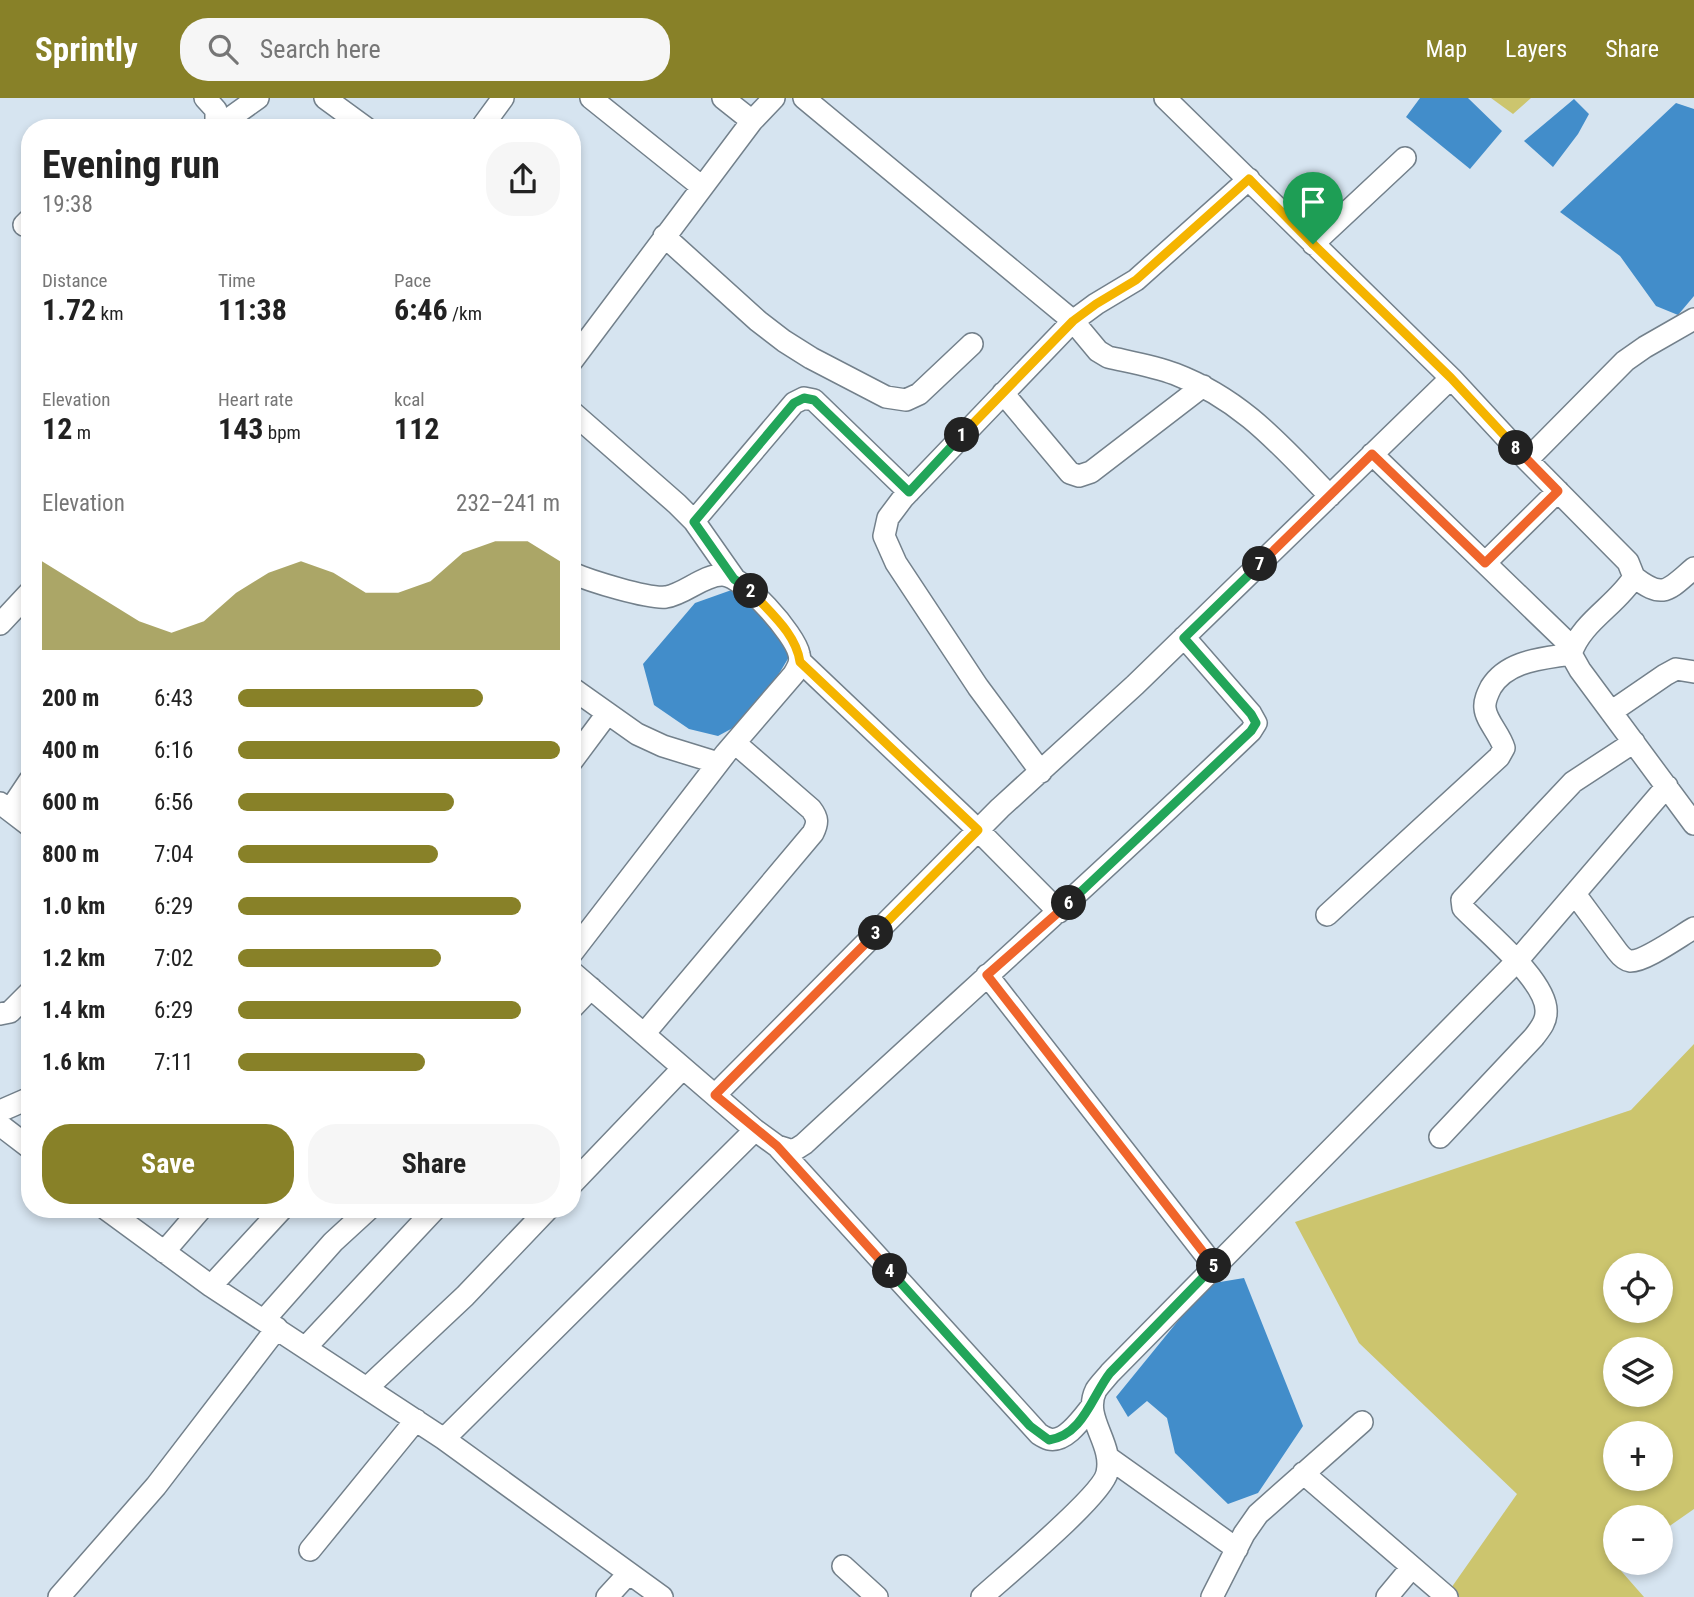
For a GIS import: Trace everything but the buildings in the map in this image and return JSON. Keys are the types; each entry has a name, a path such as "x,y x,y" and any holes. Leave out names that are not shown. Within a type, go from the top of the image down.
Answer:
{"street":[{"path":"205,98 216,110 218,119"},
{"path":"229,119 258,98"},
{"path":"325,98 354,119"},
{"path":"488,119 503,98"},
{"path":"591,98 702,187"},
{"path":"723,98 752,121"},
{"path":"581,349 752,121 774,98"},
{"path":"804,98 1073,321 1098,351 1108,357 1173,373 1203,386 1247,414 1329,496"},
{"path":"1165,98 1451,378 1628,562 1634,577 1658,592 1667,589 1694,568"},
{"path":"1313,244 1405,158"},
{"path":"1041,772 978,687 896,563 884,536 888,518 909,492 1073,321 1136,280 1249,179"},
{"path":"664,236 784,341 886,397 906,400 919,394 972,344"},
{"path":"1527,460 1619,366 1644,347 1694,319"},
{"path":"715,1095 978,830 1184,638 1451,378"},
{"path":"1003,393 1070,473 1079,476 1091,472 1203,386"},
{"path":"694,522 794,403 804,398 814,400 909,492"},
{"path":"581,420 653,482 694,522 734,579"},
{"path":"1372,454 1572,651 1580,670 1694,824"},
{"path":"1485,563 1558,491"},
{"path":"581,576 600,583 667,597 721,575 734,579 747,587 787,631 799,650 800,662 794,674 718,763 581,941"},
{"path":"1572,651 1576,638 1628,587 1634,577"},
{"path":"0,624 21,602"},
{"path":"777,1146 793,1151 804,1144 1059,912 1251,731 1256,723 1251,714 1184,638"},
{"path":"1327,915 1499,757 1504,748 1501,738 1485,712 1487,695 1495,682 1517,664 1572,651"},
{"path":"800,662 978,830 1059,912"},
{"path":"1611,712 1676,669 1694,672"},
{"path":"581,695 637,734 663,746 718,763"},
{"path":"581,749 607,714"},
{"path":"1440,1138 1543,1025 1546,1014 1546,1003 1541,991 1517,961 1463,908 1462,901 1573,782 1633,742"},
{"path":"644,1034 817,825 817,816 811,809 735,743"},
{"path":"982,1597 1047,1540 1107,1476 1109,1458 1094,1421 1092,1406 1096,1390 1110,1373 1517,961 1667,786"},
{"path":"21,789 5,806 21,819"},
{"path":"1575,894 1617,951 1630,961 1642,958 1694,928"},
{"path":"987,975 1215,1267"},
{"path":"581,980 777,1146 1039,1434 1049,1440 1058,1438 1069,1432 1092,1406"},
{"path":"581,999 591,988"},
{"path":"0,1014 10,1012 21,1001"},
{"path":"581,1175 683,1068"},
{"path":"0,1111 21,1102"},
{"path":"0,1125 21,1141"},
{"path":"444,1439 755,1130"},
{"path":"120,1218 269,1331 306,1347 368,1387 662,1597"},
{"path":"164,1252 193,1218"},
{"path":"211,1286 274,1218"},
{"path":"59,1597 156,1486 333,1242 359,1218"},
{"path":"306,1347 427,1218"},
{"path":"368,1387 465,1296 539,1218"},
{"path":"310,1550 416,1420"},
{"path":"1212,1597 1244,1534 1258,1514 1362,1423"},
{"path":"1109,1458 1237,1549"},
{"path":"1303,1473 1447,1597"},
{"path":"843,1566 877,1597"},
{"path":"1387,1597 1412,1567"},
{"path":"607,1597 629,1573"}],"shaded area":[{"path":"1491,98 1531,98 1513,114"},
{"path":"1694,1044 1694,1509 1673,1524 1673,1505 1603,1505 1603,1575 1625,1575 1644,1597 1455,1597 1449,1591 1517,1494 1359,1343 1295,1222 1631,1110"}],"water":[{"path":"1420,98 1468,98 1502,131 1470,169 1406,117"},
{"path":"1574,99 1589,114 1578,134 1553,167 1524,141"},
{"path":"1676,103 1694,109 1694,296 1678,315 1656,306 1620,256 1560,212"},
{"path":"740,587 795,647 753,717 718,736 689,729 654,705 643,664 695,603"},
{"path":"1244,1278 1303,1426 1258,1493 1228,1504 1175,1453 1167,1418 1147,1401 1128,1417 1116,1397 1208,1284"}],"route":[{"path":"1249,179 1313,244 1451,378 1558,491 1485,563 1372,454 1184,638 1251,714 1256,723 1251,731 1082,892 987,975 1215,1267 1110,1373 1096,1390 1092,1406 1069,1432 1049,1440 1030,1426 777,1146 715,1095 978,830 800,662 799,650 787,631 747,587 734,579 694,522 794,403 804,398 814,400 909,492 1073,321 1136,280 1249,179"}]}
